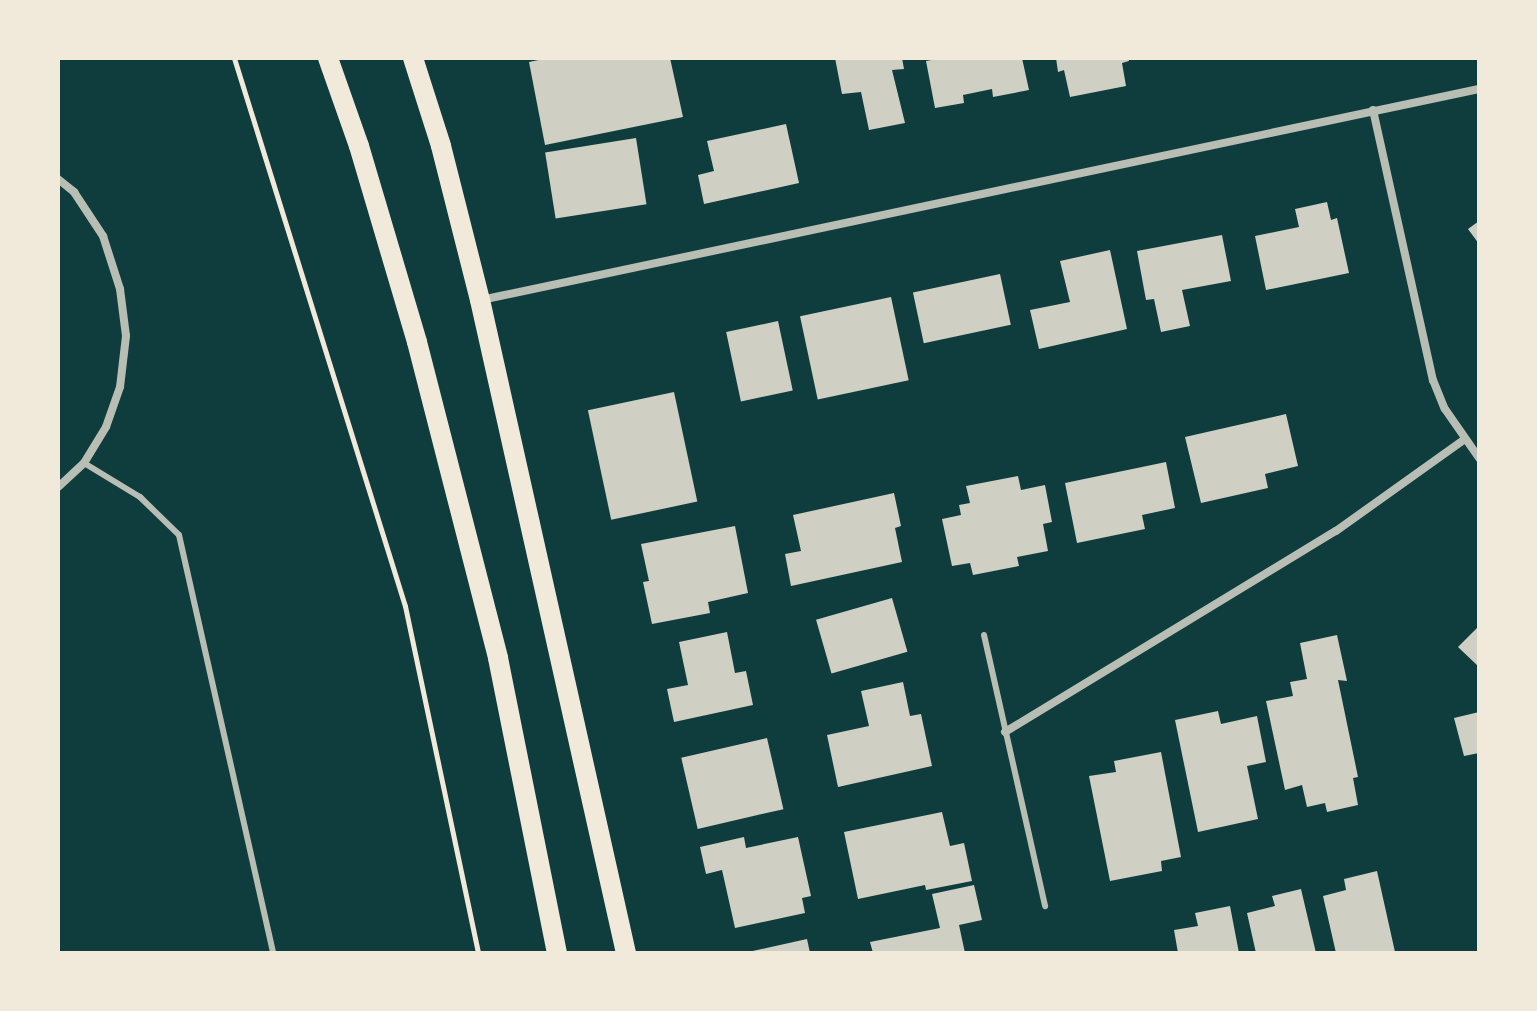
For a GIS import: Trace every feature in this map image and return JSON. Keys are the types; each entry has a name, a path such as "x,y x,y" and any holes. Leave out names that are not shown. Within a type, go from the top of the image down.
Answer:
{"main road":[{"path":"328,58 359,146 417,342 490,628 557,953"},
{"path":"413,58 441,146 480,300 626,953"}],"street":[{"path":"480,300 1479,89"},
{"path":"1373,110 1422,345 1445,409 1479,458"},
{"path":"58,179 74,192 103,236 120,289 126,336 120,387 106,427 84,463 58,487"},
{"path":"1005,732 1336,531 1465,439"}],"lane":[{"path":"84,463 140,497 179,535 273,953"},
{"path":"984,635 1045,906"}],"path":[{"path":"234,58 405,606 478,953"}],"building":[{"path":"548,58 670,58 683,117 545,145 529,62"},
{"path":"835,58 902,58 904,69 892,70 905,123 869,130 861,92 842,94"},
{"path":"943,58 1022,58 1029,90 993,97 992,89 963,95 964,103 935,108 926,61"},
{"path":"1056,58 1128,58 1129,61 1122,63 1126,86 1070,97 1064,70 1058,72"},
{"path":"786,124 799,183 704,204 698,175 714,171 707,141"},
{"path":"636,138 646,204 556,219 545,152"},
{"path":"1327,202 1331,220 1337,218 1349,273 1266,290 1255,236 1299,227 1295,209"},
{"path":"1479,221 1479,244 1468,229"},
{"path":"1222,235 1231,281 1182,290 1190,326 1161,332 1154,299 1146,300 1137,251"},
{"path":"1110,250 1127,329 1039,349 1030,310 1070,302 1060,261"},
{"path":"1000,274 1011,325 924,343 913,293"},
{"path":"891,297 909,380 818,399 800,316"},
{"path":"778,321 793,390 741,401 726,332"},
{"path":"674,392 697,502 611,520 588,410"},
{"path":"1286,414 1298,466 1265,474 1268,488 1201,503 1185,437"},
{"path":"1166,462 1175,508 1142,515 1145,529 1077,543 1065,483"},
{"path":"1018,476 1021,490 1045,485 1052,522 1043,524 1048,551 1017,557 1019,566 973,575 970,563 952,566 942,519 961,515 959,505 970,503 966,486"},
{"path":"894,493 901,526 895,528 902,562 791,586 785,554 801,551 793,515"},
{"path":"735,526 748,593 708,602 710,613 652,624 643,582 649,581 641,544"},
{"path":"892,598 907,652 831,674 816,620"},
{"path":"1479,626 1479,667 1458,647"},
{"path":"727,632 735,673 746,671 753,705 674,722 667,689 688,685 679,642"},
{"path":"1337,635 1347,681 1338,680 1358,777 1353,778 1358,805 1327,812 1325,803 1307,807 1302,785 1285,790 1266,701 1293,696 1290,682 1307,679 1300,643"},
{"path":"903,682 910,716 921,714 932,766 838,787 827,735 869,726 861,691"},
{"path":"1218,711 1221,724 1257,716 1266,762 1247,766 1258,819 1198,832 1175,720"},
{"path":"1479,712 1479,753 1464,756 1454,718"},
{"path":"767,738 783,809 698,829 681,758"},
{"path":"1161,752 1181,857 1161,861 1162,871 1110,881 1089,776 1116,772 1114,761"},
{"path":"942,812 950,846 964,843 972,881 926,890 925,885 858,899 844,832"},
{"path":"744,837 746,848 798,837 811,896 802,898 805,913 735,928 722,870 706,874 700,847"},
{"path":"1377,871 1395,952 1336,953 1323,896 1346,890 1344,879"},
{"path":"974,885 982,920 959,925 965,953 873,953 870,942 940,928 932,894"},
{"path":"1301,889 1316,953 1256,953 1247,913 1275,906 1272,896"},
{"path":"1230,906 1239,953 1178,953 1174,930 1198,926 1195,913"},
{"path":"807,939 810,953 748,952"}]}
